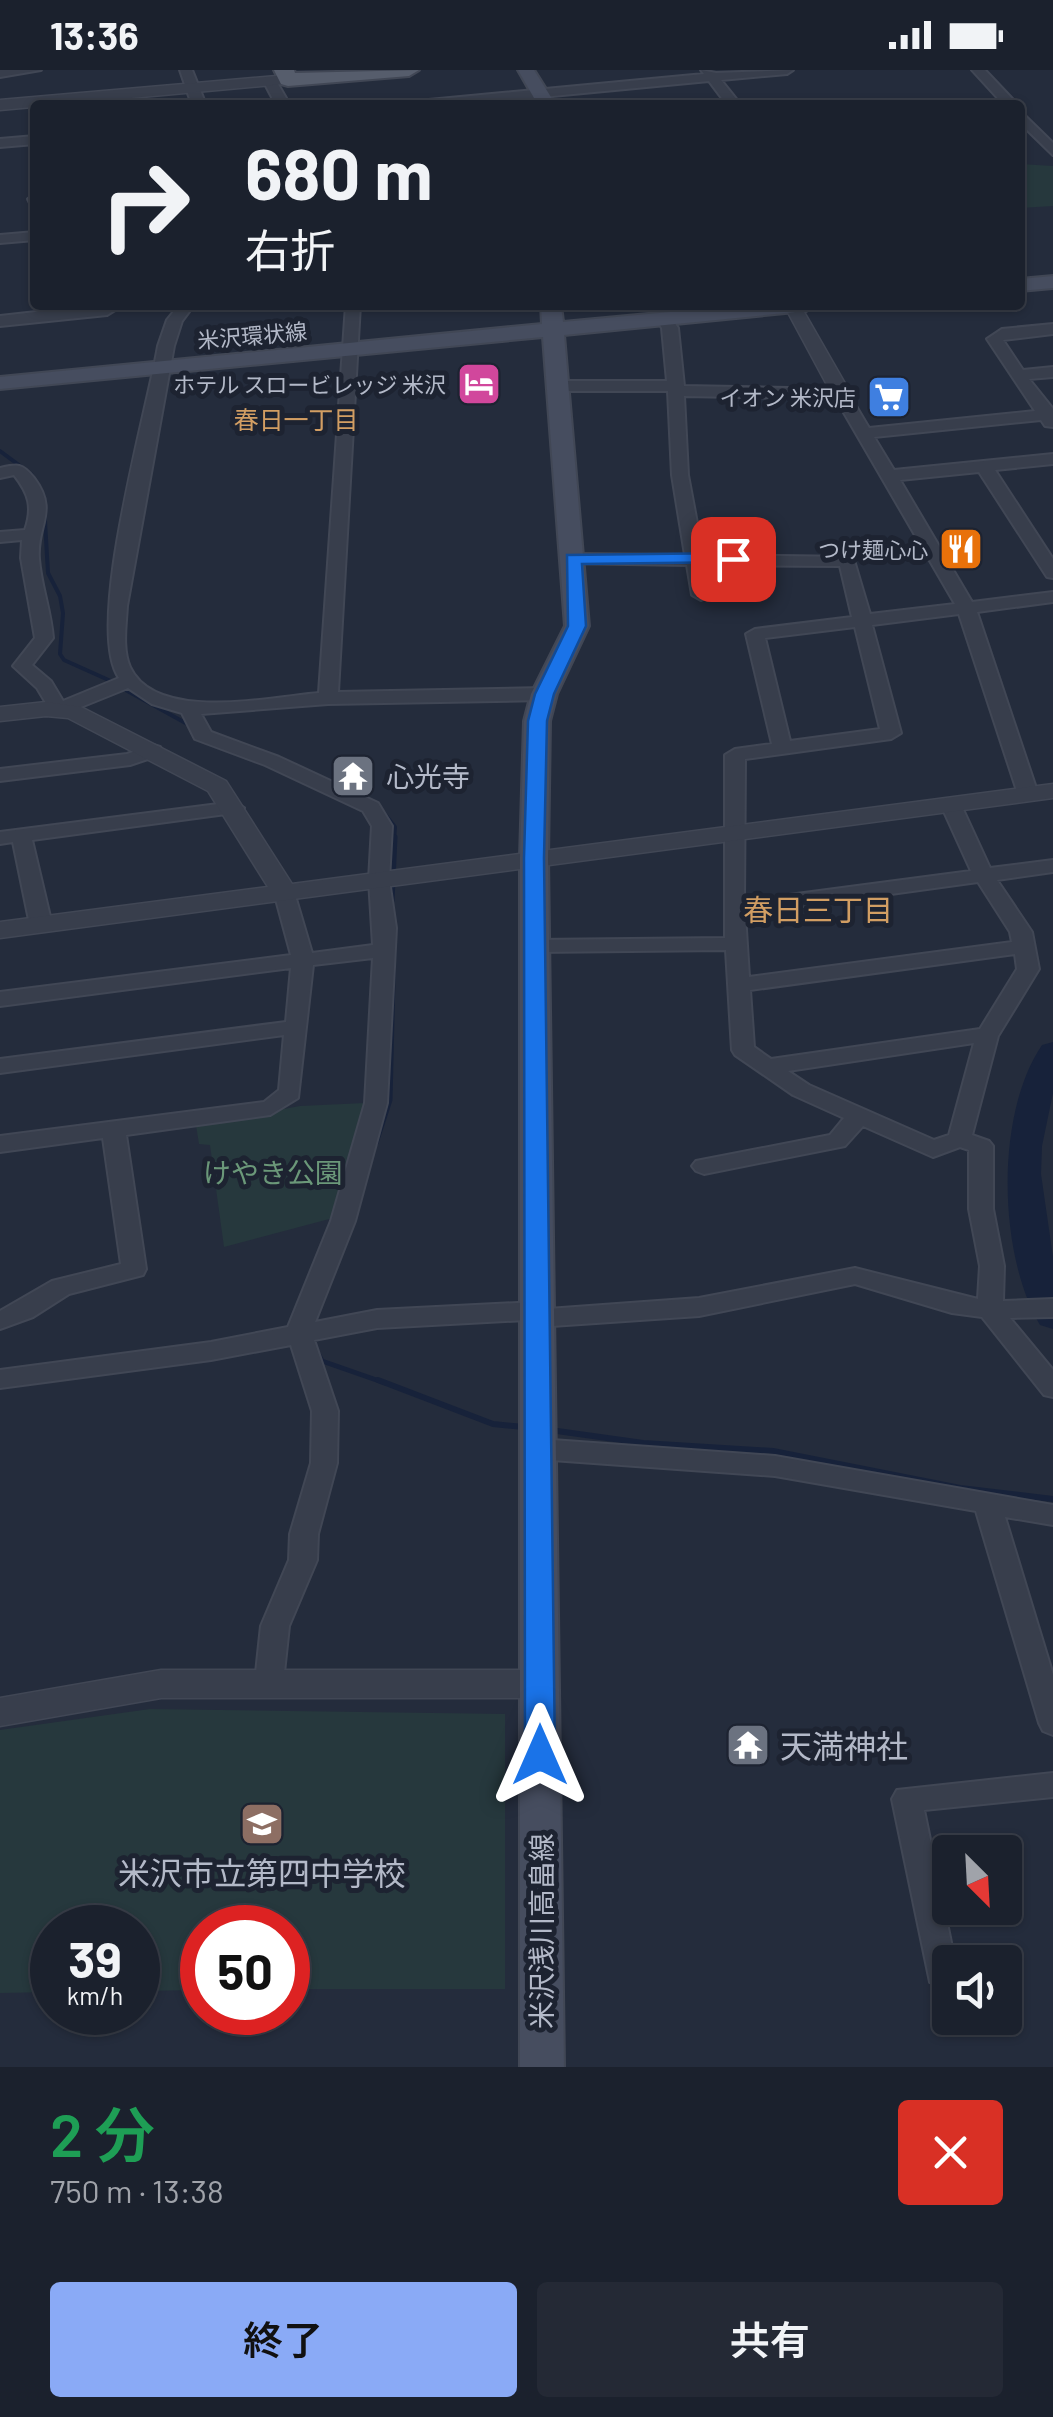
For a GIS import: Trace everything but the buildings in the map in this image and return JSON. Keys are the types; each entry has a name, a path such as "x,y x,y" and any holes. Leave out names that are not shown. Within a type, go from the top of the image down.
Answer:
{"main road":[{"path":"281,77 409,70"},
{"path":"526,70 543,99"},
{"path":"1025,285 1053,282"},
{"name":"米沢環状線","path":"0,383 350,350 552,317 726,310"},
{"name":"米沢浅川高畠線","path":"542,2067 534,858 537,721 544,694 577,626 552,317"}],"street":[{"path":"0,73 36,70"},
{"path":"186,70 197,100"},
{"path":"543,99 709,73 787,70"},
{"path":"978,70 1005,100"},
{"path":"709,73 730,100"},
{"path":"56,100 281,77"},
{"path":"0,105 30,102"},
{"path":"1025,120 1053,151"},
{"path":"0,143 30,140"},
{"path":"0,240 30,237"},
{"path":"0,321 108,310"},
{"path":"183,310 175,320 163,368 115,614 118,663 129,682 175,708 188,709 328,698 544,694"},
{"path":"328,698 353,310"},
{"path":"0,930 1040,792 966,607 794,310"},
{"path":"661,314 670,328 680,476 702,595"},
{"path":"1050,418 995,339 1002,334 1053,329"},
{"path":"1019,376 1053,372"},
{"path":"559,386 841,394"},
{"path":"863,433 1050,418"},
{"path":"888,476 1053,459"},
{"path":"984,466 1053,573"},
{"path":"0,474 18,469 34,488 41,517 29,554 44,638 22,666 44,685 59,709 153,751 217,786 284,892 303,959 290,1093 270,1108 0,1144"},
{"path":"0,537 34,534"},
{"path":"573,559 847,562 890,733 734,755 734,908 744,1050 801,1090 933,1148 959,1139 980,1146 982,1210 992,1266 990,1310 1053,1388"},
{"path":"782,747 755,634 1053,597"},
{"path":"0,714 59,709 129,682"},
{"path":"188,709 201,726 202,734 371,807 382,826 379,880 385,928 376,1103 344,1221 303,1331 325,1411 324,1462 304,1534 302,1560 274,1626 269,1682"},
{"path":"0,775 130,759 153,751"},
{"path":"950,805 983,875 1021,932 1028,969 987,1036 959,1139"},
{"path":"40,925 11,837 234,808"},
{"path":"734,908 1053,866"},
{"path":"535,946 737,944"},
{"path":"741,985 1021,947"},
{"path":"0,1000 384,950"},
{"path":"0,1066 297,1027"},
{"path":"765,1067 987,1036"},
{"path":"704,1166 837,1141 859,1116"},
{"path":"0,1320 24,1311 61,1287 134,1269 112,1127"},
{"path":"0,1379 211,1351 377,1318 699,1307 856,1276 952,1304 990,1310 1053,1308"},
{"path":"538,1448 776,1466 1053,1515"},
{"path":"988,1506 1053,1724"},
{"path":"0,1712 161,1684 539,1684"},
{"path":"936,1945 907,1799 1053,1786"}],"green space":[{"path":"1025,164 1053,166 1053,206 1025,208"},
{"name":"けやき公園","path":"365,1103 333,1218 224,1247 210,1145 199,1144 196,1125 300,1106"},
{"name":"米沢市立第四中学校","path":"150,1709 505,1714 505,1989 310,1989 310,1905 180,1905 180,1990 160,1991 160,1905 30,1905 30,1992 0,1993 0,1730"}],"waterway":[{"path":"0,451 31,474 41,494"},
{"path":"44,504 48,573 60,596 63,613 60,654 64,660 113,682"},
{"path":"122,688 191,726"},
{"path":"383,812 395,827 394,840"},
{"path":"392,901 395,837"},
{"path":"376,1143 390,1100 394,937"},
{"path":"1053,1052 1030,1117 1024,1174 1030,1231 1053,1316"},
{"path":"317,1352 322,1361 385,1383"},
{"path":"378,1380 493,1424 524,1427"},
{"path":"550,1430 643,1443 773,1451 960,1488 1053,1499"}],"place":[{"name":"ホテル スロービレッジ 米沢","path":"479,384"},
{"name":"イオン 米沢店","path":"889,397"},
{"name":"つけ麺心心","path":"961,549"},
{"name":"心光寺","path":"353,776"},
{"name":"天満神社","path":"748,1745"},
{"name":"米沢市立第四中学校","path":"262,1824"}],"district":[{"name":"春日一丁目","path":"296,419"},
{"name":"春日三丁目","path":"818,909"}],"route":[{"path":"540,1755 534,858 537,721 544,694 577,626 573,559 733,559"}]}
